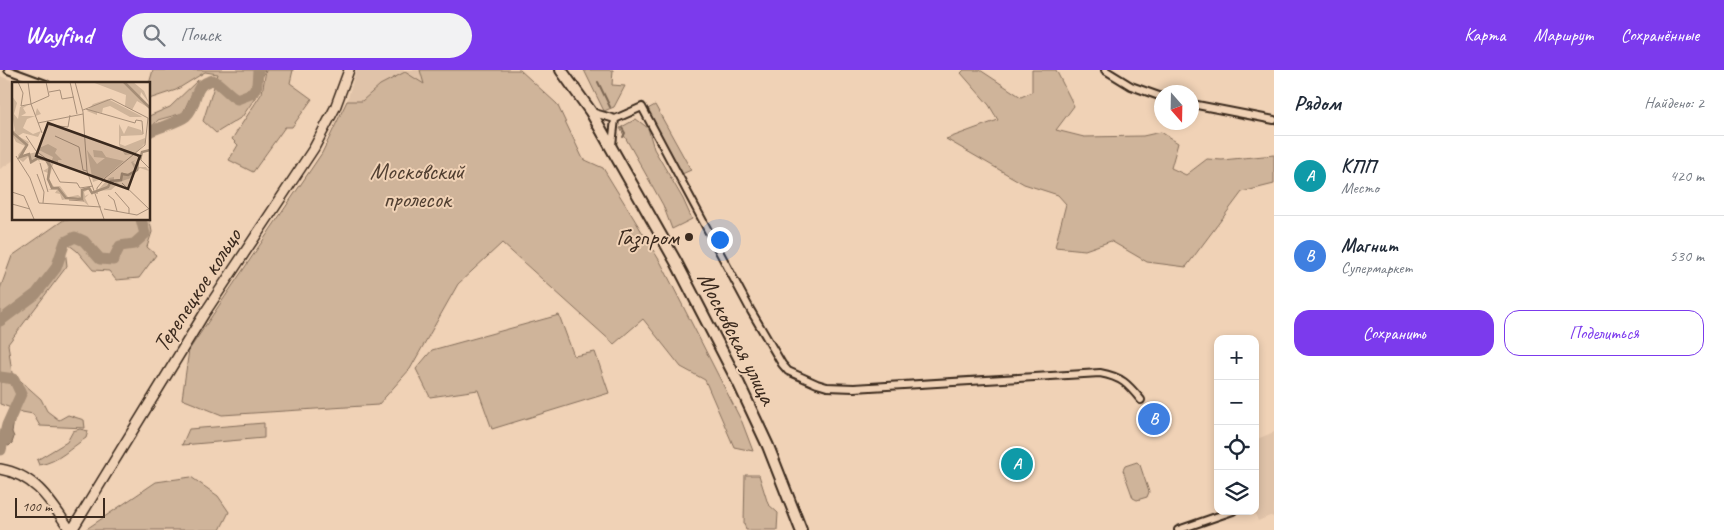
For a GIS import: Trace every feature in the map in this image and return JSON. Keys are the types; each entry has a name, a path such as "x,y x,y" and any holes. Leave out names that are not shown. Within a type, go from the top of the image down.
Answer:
{"main road":[{"name":"Московская улица","path":"561,70 591,112 660,231 739,384 768,446 801,530"}],"street":[{"path":"8,70 41,82"},
{"name":"Терепецкое кольцо","path":"71,530 204,314 314,148 335,108 349,70"},
{"path":"1105,70 1131,86 1154,94"},
{"path":"1199,105 1274,120"},
{"path":"591,112 615,119 642,107 751,311 788,371 828,388 1100,373 1123,380 1141,400"},
{"path":"612,148 615,119"},
{"path":"0,469 30,480 52,502 71,530"},
{"path":"1178,530 1221,515"}],"shaded area":[{"path":"356,70 420,70 425,85 380,85 362,101 347,101"},
{"path":"0,76 16,82 12,82 12,161 0,169"},
{"path":"14,409 15,416 12,432 14,437 9,446 5,445 1,450 0,432"},
{"path":"1274,432 1274,517 1270,516 1258,521 1256,515 1259,515 1259,438"}],"green space":[{"path":"153,70 265,70 255,98 242,117 216,133 203,121 218,74 205,72 176,90 150,99 150,82"},
{"path":"266,70 293,70 290,83 312,99 292,127 285,127 253,172 229,160 238,145 232,139 262,93"},
{"name":"Московский пролесок","path":"420,70 520,70 557,104 583,159 603,168 661,263 742,422 753,451 734,447 705,380 681,367 643,319 614,344 502,243 458,284 410,369 378,405 222,415 182,399 189,350 322,153 347,101 362,101 380,85 405,72 424,84"},
{"path":"584,70 613,70 612,85 625,86 614,107 604,111"},
{"path":"964,70 980,70 1021,97 1032,92 1032,70 1056,70 1074,106 1056,130 1084,137 1143,136 1161,132 1178,143 1171,168 1186,175 1207,159 1222,160 1274,155 1274,184 1242,192 1186,267 1147,262 1111,241 1085,250 1055,247 1066,204 1058,195 1024,184 946,139 998,120 989,105 961,73"},
{"path":"198,80 183,113 158,120 150,129 150,116 170,107"},
{"path":"655,105 691,170 682,174 646,110"},
{"path":"636,119 648,128 654,149 683,199 692,219 672,229 663,205 620,128"},
{"path":"64,220 150,220 152,232 147,247 156,255 139,278 116,280 109,271 93,270 77,251 64,241 67,266 8,344 12,373 41,399 47,411 59,420 68,415 84,420 85,428 40,426 33,414 0,404 0,289 12,256"},
{"path":"559,315 574,356 595,352 609,393 492,429 478,390 430,397 416,369 432,350"},
{"path":"264,423 264,438 182,445 189,429"},
{"path":"80,429 88,431 86,438 53,461 39,465 37,460 67,442 73,431"},
{"path":"1137,462 1140,465 1149,492 1147,497 1137,500 1133,498 1123,470 1125,466"},
{"path":"745,475 759,475 768,504 778,513 777,530 746,530 744,523"},
{"path":"191,477 218,496 229,512 220,530 85,530 156,482"}],"waterway":[{"path":"150,132 186,116 193,106 198,90 206,82 213,80 237,99 253,93 257,85 258,70"},
{"path":"598,82 610,107"},
{"path":"622,128 625,133 623,137"},
{"path":"0,321 36,294 56,268 65,242 75,237 84,241 100,259 113,260 120,246 134,244 145,234 141,220"},
{"path":"0,377 14,379 21,394 7,425 1,450"}],"place":[{"name":"Газпром","path":"689,237"},
{"name":"Магнит","path":"1154,419"},
{"name":"КПП","path":"1017,464"}]}
